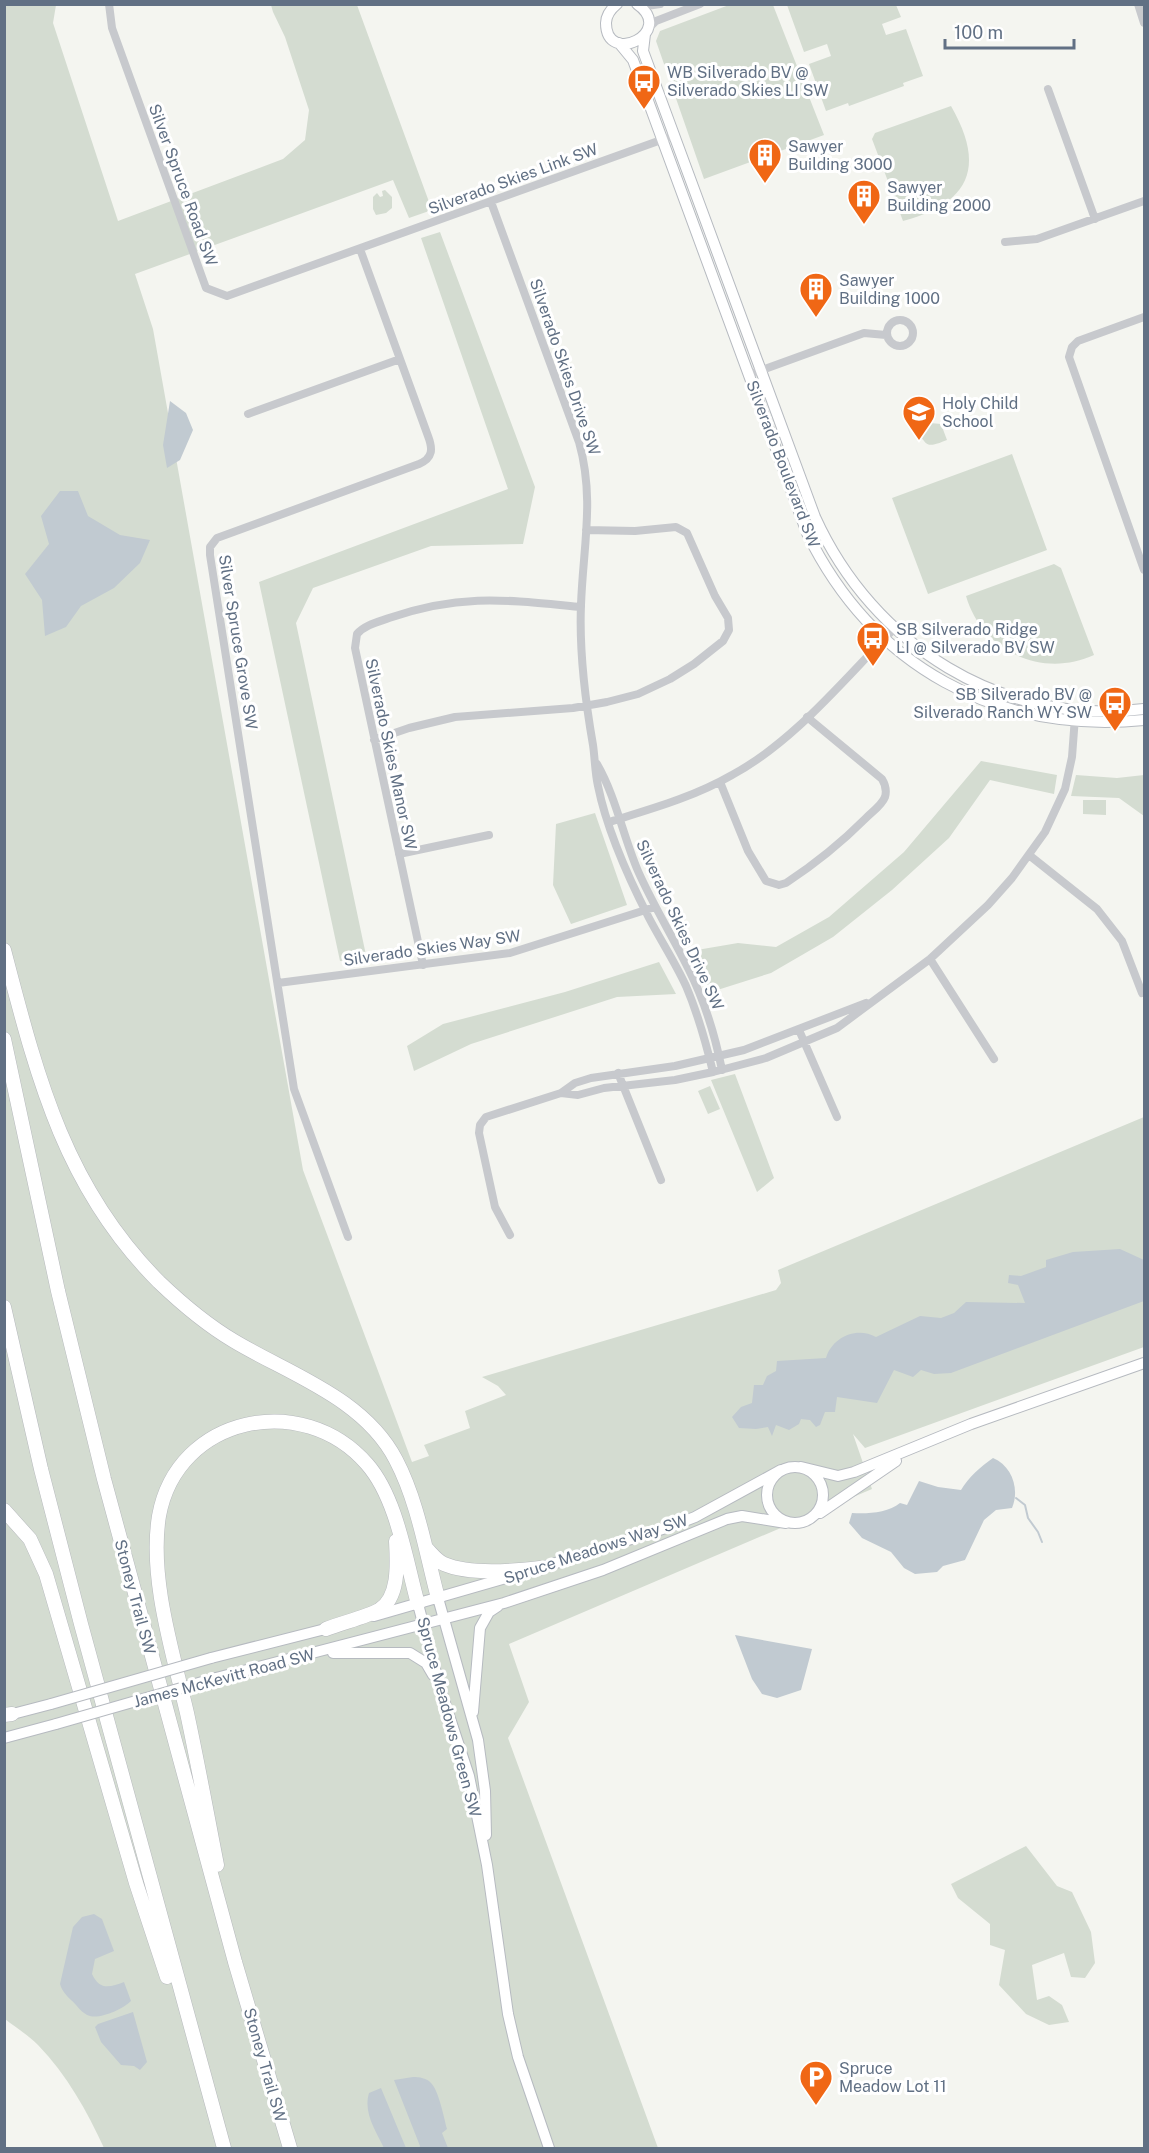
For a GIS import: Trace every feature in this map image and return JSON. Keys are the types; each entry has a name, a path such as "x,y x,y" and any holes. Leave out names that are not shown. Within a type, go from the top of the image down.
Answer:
{"highway":[{"path":"4,950 60,1135 104,1215 119,1237 159,1282 208,1324 233,1341 337,1399 380,1436 395,1458 406,1483 438,1598"},
{"name":"Stoney Trail SW","path":"4,1039 58,1292 104,1479 235,1962 290,2148"},
{"path":"4,1307 41,1469"},
{"path":"4,1340 41,1469 215,2120"},
{"path":"235,1962 202,1778 162,1597 157,1534 164,1498 179,1467 202,1444 216,1436 256,1423 291,1421 343,1442 356,1453 380,1481 388,1497 418,1604"},
{"path":"4,1509 30,1539 46,1574 135,1882 224,2148"},
{"path":"326,1629 377,1611 388,1602 394,1585 396,1569 394,1518"},
{"path":"425,1547 438,1560 458,1568 513,1571 540,1568"}],"street":[{"name":"Silver Spruce Road SW","path":"109,4 112,28 206,288 227,296 360,249"},
{"path":"638,6 660,4"},
{"path":"619,43 637,42 656,21 700,4"},
{"path":"1138,4 1144,23"},
{"name":"Silverado Boulevard SW","path":"638,6 647,18 643,51 761,371 824,538 858,590 894,629 936,661 966,678 1013,697 1075,716 1105,723 1144,720"},
{"name":"Silverado Boulevard SW","path":"612,7 606,30 633,60 800,515 813,546 850,602 885,639 929,673 978,698 1037,717 1075,716 1144,709"},
{"path":"1048,89 1095,219"},
{"name":"Silverado Skies Link SW","path":"360,249 675,135"},
{"path":"1005,242 1037,239 1144,201"},
{"name":"Silverado Skies Drive SW","path":"491,202 579,442 586,468 589,500 580,607 581,646 598,786 626,868 645,910 686,986 703,1033 713,1072"},
{"name":"Silver Spruce Grove SW","path":"278,982 210,547 217,538 426,461 431,454 431,445 360,249"},
{"path":"713,279 726,275"},
{"path":"1144,317 1078,341 1072,347 1069,357 1144,570"},
{"path":"748,375 864,333 886,335"},
{"path":"248,414 400,359"},
{"path":"374,740 409,728 455,717 587,707 638,693 670,679 723,642 729,630 729,624 690,538 682,529 676,527 635,531 586,530"},
{"name":"Silverado Skies Manor SW","path":"423,964 354,648 355,638 361,630 411,610 459,601 513,600 580,607"},
{"path":"609,822 680,799 720,782 760,758 807,717 894,629"},
{"path":"561,1093 578,1095 624,1086 675,1080 722,1070 766,1058 837,1028 930,959 988,905 1029,855 1053,818 1065,789 1072,757 1075,716"},
{"path":"720,782 748,851 766,881 779,885 786,883 823,856 844,840 877,807 884,799 886,790 882,779 807,717"},
{"name":"Silverado Skies Drive SW","path":"595,760 608,784 618,819 638,870 699,992 713,1029 722,1070"},
{"path":"399,854 489,835"},
{"path":"1029,855 1097,909 1122,941 1143,993"},
{"name":"Silverado Skies Way SW","path":"278,982 510,953 655,907"},
{"path":"930,959 994,1059"},
{"path":"278,982 294,1089 348,1237"},
{"path":"510,1235 494,1201 479,1133 480,1125 489,1116 561,1093 575,1083 618,1073 710,1059 744,1050 873,1001"},
{"path":"798,1030 837,1118"},
{"path":"618,1073 661,1180"},
{"path":"919,1446 812,1518 795,1524 782,1521 768,1504 766,1494 768,1484 782,1470 801,1467 838,1476 854,1472 971,1424 1144,1363"},
{"path":"801,1467 810,1471 822,1485 822,1503 812,1518"},
{"name":"Spruce Meadows Way SW","path":"438,1598 540,1568 695,1517 782,1470"},
{"name":"Spruce Meadows Way SW","path":"443,1617 504,1603 603,1570 727,1519 742,1516 782,1521"},
{"name":"James McKevitt Road SW","path":"7,1715 438,1598"},
{"name":"Spruce Meadows Green SW","path":"438,1598 478,1740 485,1791 487,1865"},
{"path":"473,1725 480,1628 489,1612 504,1603"},
{"name":"Spruce Meadows Green SW","path":"418,1604 440,1688 469,1776 487,1865 507,2014 518,2057 549,2148"},
{"name":"James McKevitt Road SW","path":"4,1738 443,1617"},
{"path":"311,1654 410,1653 426,1663 440,1688"}],"shaded area":[{"path":"4,5 56,5 53,23 118,221 283,159 305,140 309,110 285,37 271,5 357,5 432,210 409,218 393,180 135,274 153,329 303,1170 412,1462 429,1456 424,1445 470,1428 465,1411 506,1395 498,1386 482,1377 776,1290 781,1283 778,1270 1144,1117 1144,1347 865,1448 853,1434 872,1489 509,1644 529,1702 508,1738 658,2148 104,2148 83,2107 58,2069 34,2041 5,2019"},
{"path":"729,5 773,5 824,135 704,179 656,41 660,31"},
{"path":"787,5 896,5 901,17 882,24 886,35 906,29 923,76 903,83 904,86 849,106 848,103 826,111 809,64 831,56 827,44 804,52"},
{"path":"951,106 968,147 969,164 965,180 957,193 944,204 903,221 872,139 875,133"},
{"path":"385,190 392,197 392,208 386,213 376,215 373,209 373,197 377,193 380,197 383,196 382,191"},
{"path":"440,232 535,487 523,544 431,546 313,588 296,623 367,960 340,961 259,582 508,489 421,238"},
{"path":"170,401 186,413 193,430 180,460 167,468 163,445"},
{"path":"930,423 941,424 947,440 931,445 923,440 917,430"},
{"path":"1012,454 1047,550 928,594 892,498"},
{"path":"60,491 78,491 88,516 120,535 150,540 140,563 114,588 81,606 66,627 45,636 42,600 25,574 49,544 41,516"},
{"path":"1054,564 1061,568 1094,655 1074,662 1054,664 1035,661 1017,655 1000,645 985,632 966,596"},
{"path":"981,761 1057,775 1054,794 990,780 949,838 892,890 833,937 771,973 711,992 691,951 738,943 776,947 829,917 904,852"},
{"path":"1076,775 1117,778 1144,775 1144,816 1119,798 1071,796"},
{"path":"1083,800 1106,800 1106,815 1083,814"},
{"path":"595,813 627,905 571,924 553,885 556,824"},
{"path":"659,962 676,994 617,997 471,1044 414,1071 407,1046 443,1024 565,992"},
{"path":"735,1074 774,1178 757,1192 711,1080"},
{"path":"710,1086 720,1109 708,1114 698,1091"},
{"path":"1120,1249 1144,1260 1144,1301 951,1373 934,1374 921,1370 913,1377 894,1370 877,1403 837,1397 835,1412 825,1412 820,1425 816,1427 810,1420 801,1419 799,1424 789,1430 776,1425 772,1436 768,1427 739,1428 732,1417 741,1407 752,1403 754,1385 763,1385 767,1376 776,1371 777,1361 826,1358 839,1339 853,1333 876,1337 920,1316 941,1318 954,1313 966,1302 1025,1303 1018,1285 1008,1283 1009,1275 1021,1276 1046,1267 1046,1260 1073,1252"},
{"path":"993,1458 1005,1467 1013,1479 1014,1501 1012,1508 996,1510 984,1520 965,1560 943,1566 937,1572 915,1574 904,1568 891,1552 862,1538 849,1523 852,1513 883,1511 900,1503 907,1505 919,1481 938,1487 961,1490 975,1472"},
{"path":"735,1635 812,1649 801,1690 777,1698 762,1694 752,1679"},
{"path":"1026,1846 1057,1886 1072,1892 1091,1932 1095,1963 1085,1978 1071,1977 1064,1953 1032,1965 1037,2000 1049,1996 1062,2005 1069,2022 1049,2025 1026,2014 999,1985 1005,1950 990,1945 990,1924 958,1898 951,1884"},
{"path":"94,1914 102,1919 114,1951 95,1959 92,1974 98,1983 106,1986 124,1982 131,2001 112,2013 95,2017 82,2011 66,1995 60,1984 73,1927 82,1917"},
{"path":"133,2012 147,2062 140,2070 134,2066 121,2065 101,2042 95,2027"},
{"path":"413,2077 427,2080 434,2087 447,2129 442,2133 448,2148 419,2148 394,2080"},
{"path":"381,2088 406,2148 384,2148 371,2122 368,2108 369,2093"}],"waterway":[{"path":"1016,1498 1025,1505 1028,1518 1042,1542"}],"place":[{"name":"WB Silverado BV @ Silverado Skies LI SW","path":"644,110"},
{"name":"Sawyer Building 3000","path":"765,184"},
{"name":"Sawyer Building 2000","path":"864,225"},
{"name":"Sawyer Building 1000","path":"816,318"},
{"name":"Holy Child School","path":"919,441"},
{"name":"SB Silverado Ridge LI @ Silverado BV SW","path":"873,667"},
{"name":"SB Silverado BV @ Silverado Ranch WY SW","path":"1115,732"},
{"name":"Spruce Meadow Lot 11","path":"816,2106"}]}
